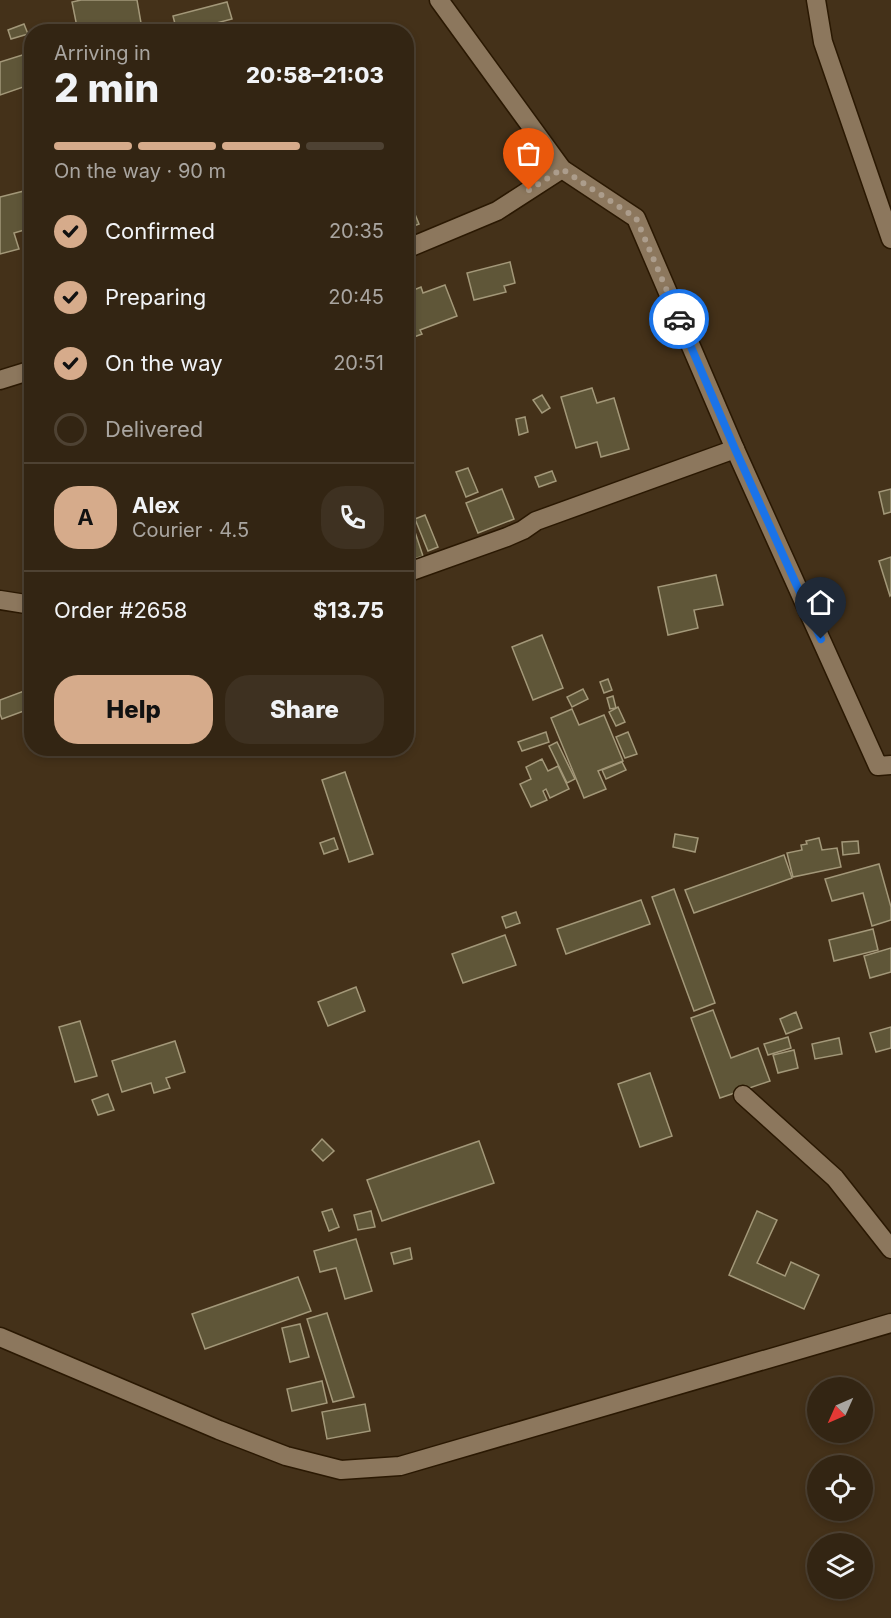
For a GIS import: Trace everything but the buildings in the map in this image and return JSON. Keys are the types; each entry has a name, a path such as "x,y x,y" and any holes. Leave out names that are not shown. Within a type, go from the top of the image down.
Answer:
{"street":[{"path":"439,0 562,169 636,218 735,449 878,766 891,765"},
{"path":"816,0 823,42 891,239"},
{"path":"414,246 497,211 562,169"},
{"path":"0,380 24,372"},
{"path":"414,570 515,534 536,521 735,449"},
{"path":"0,600 24,603"},
{"path":"743,1095 835,1178 891,1248"},
{"path":"0,1336 219,1430 286,1456 341,1470 400,1466 891,1323"}],"way so far":[{"path":"529,190 562,169 636,218 679,319"}],"route":[{"path":"679,319 821,639"}]}
